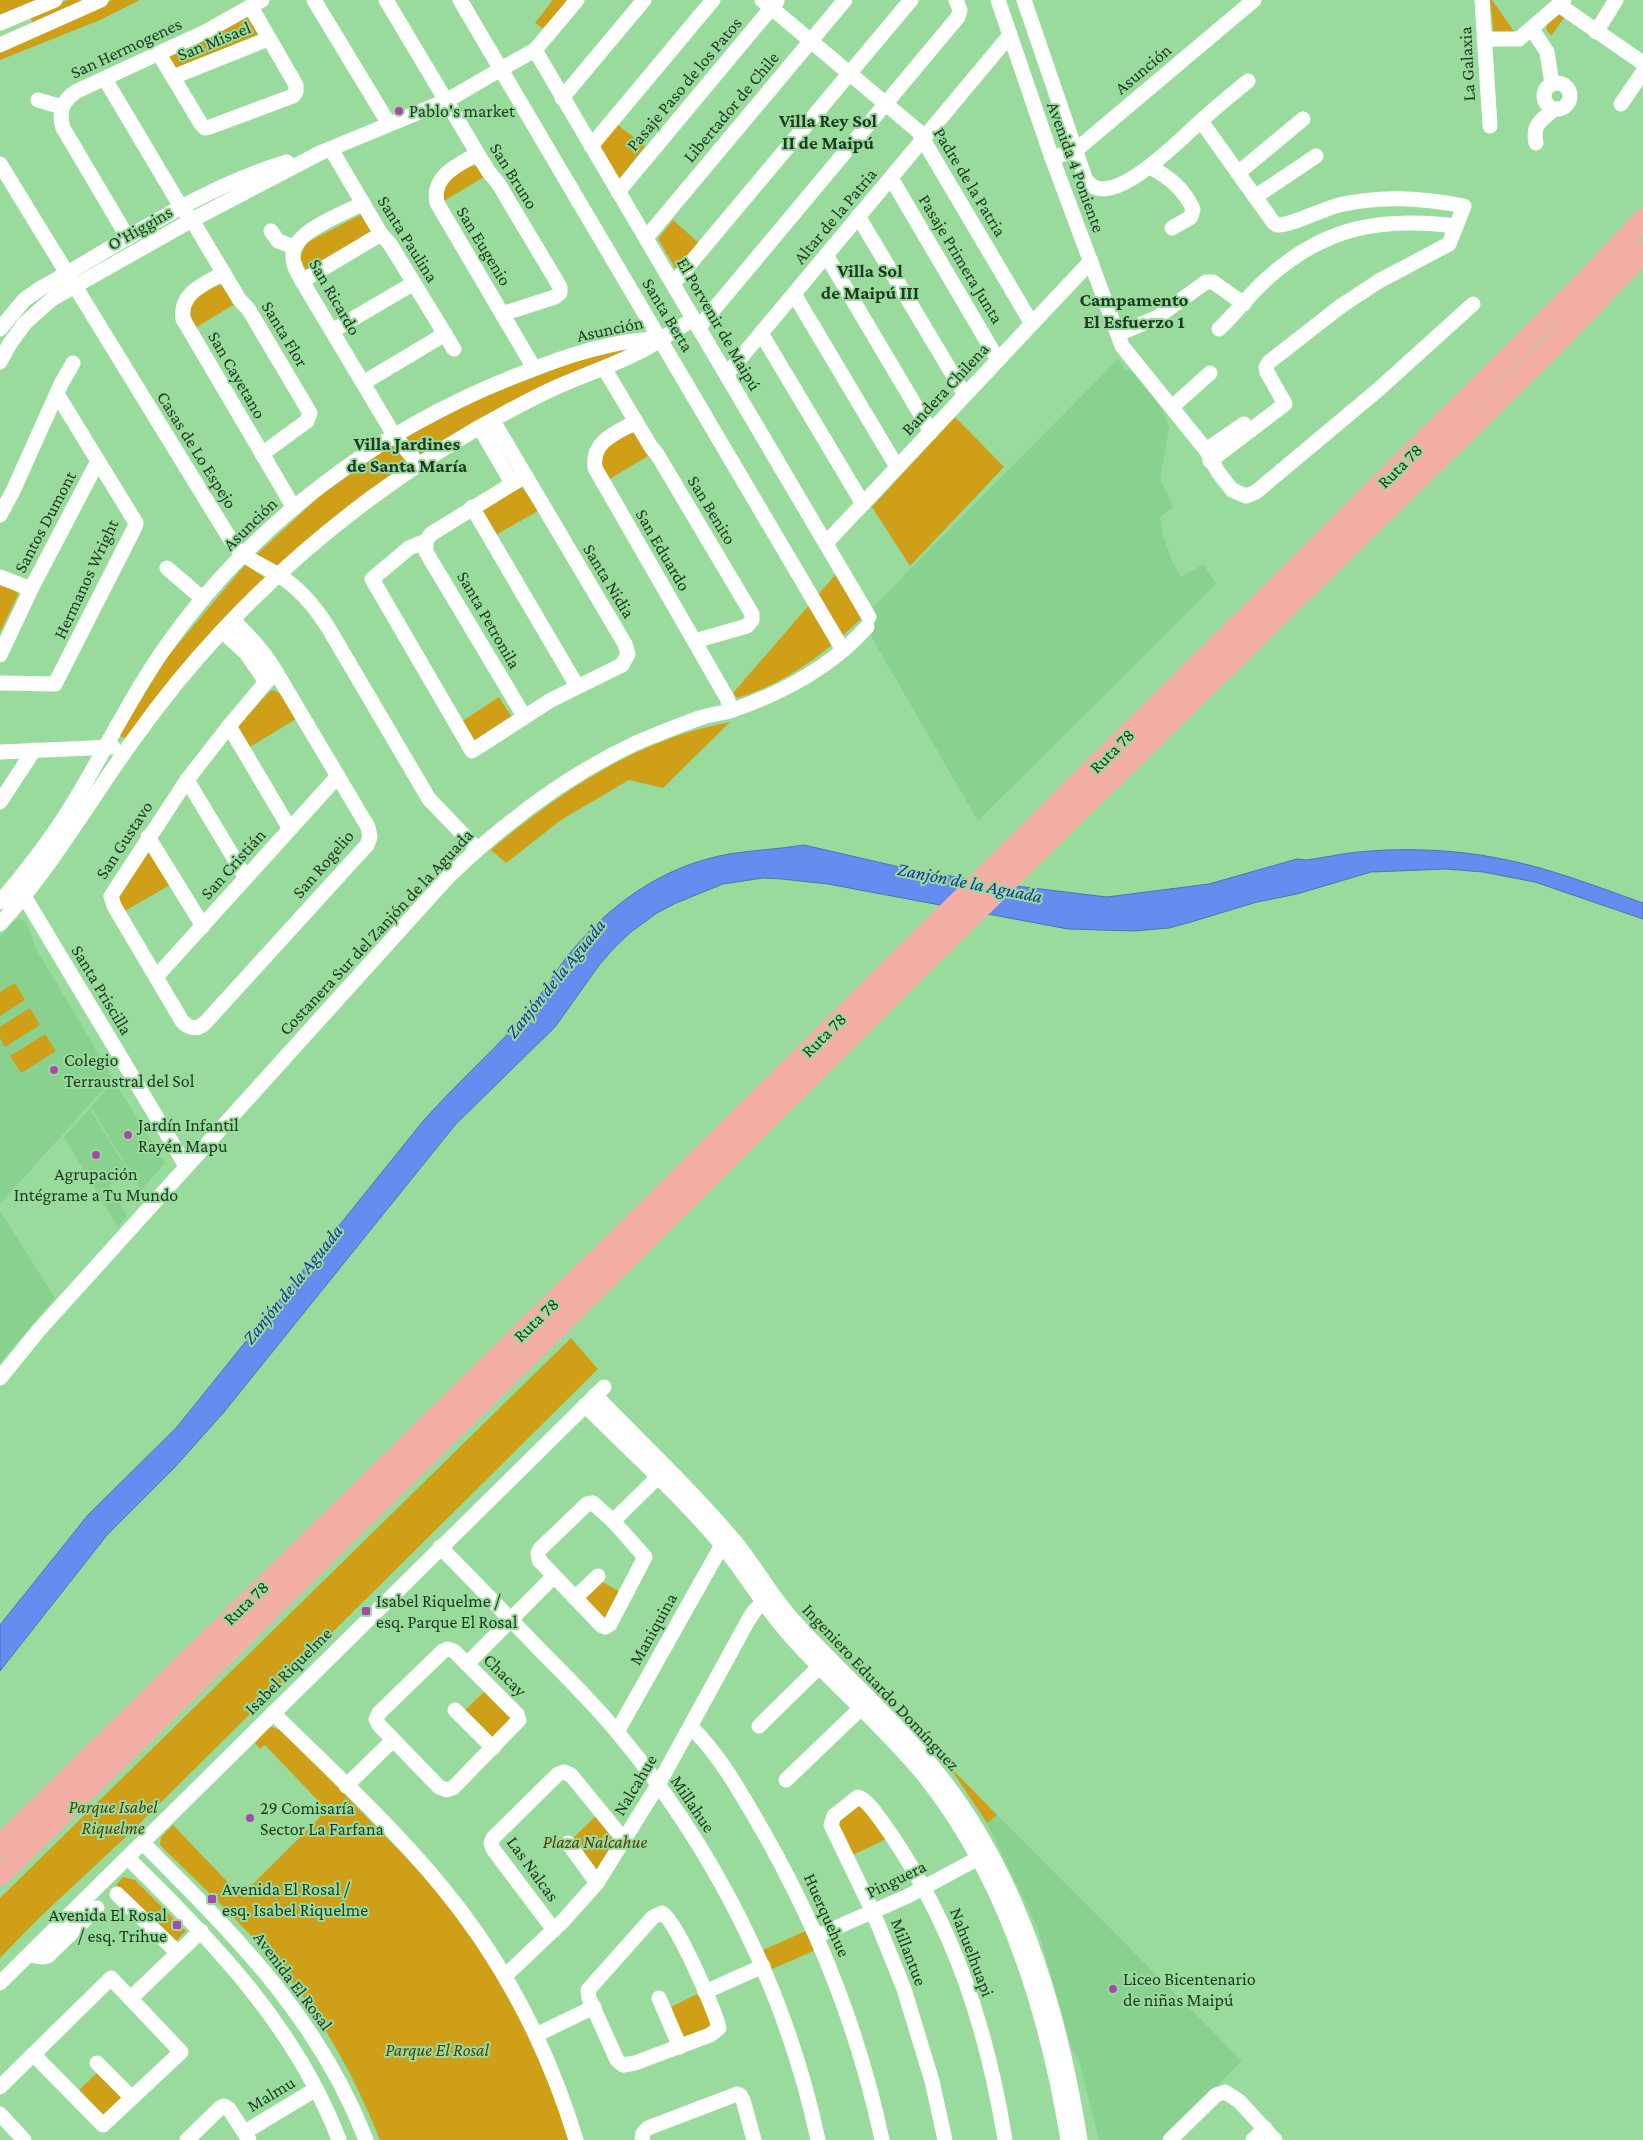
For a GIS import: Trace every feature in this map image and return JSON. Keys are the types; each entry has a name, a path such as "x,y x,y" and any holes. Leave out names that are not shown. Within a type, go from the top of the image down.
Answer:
{"highway":[{"name":"Ruta 78","path":"1004,871 1578,289 1643,220"},
{"name":"Ruta 78","path":"0,1846 654,1204 1538,361 1643,252"},
{"name":"Ruta 78","path":"0,1875 614,1271 947,926"}],"street":[{"path":"0,23 55,0"},
{"path":"0,45 101,0"},
{"path":"314,0 388,124"},
{"name":"San Bruno","path":"386,0 488,172 498,183 560,290 555,297 502,314"},
{"name":"Santa Berta","path":"460,0 843,650"},
{"path":"535,50 577,0"},
{"path":"562,98 644,0"},
{"path":"591,146 714,0"},
{"name":"Libertador de Chile","path":"646,238 845,0"},
{"path":"673,284 911,0"},
{"path":"693,325 886,104 958,17 960,10 956,0"},
{"name":"Avenida 4 Poniente","path":"998,0 1052,158 1120,340 1135,364 1172,407 1232,490 1246,496 1256,492 1379,389 1473,304"},
{"name":"Avenida 4 Poniente","path":"1024,0 1085,178 1092,186 1103,188 1128,181 1150,167"},
{"name":"Asunción","path":"1052,158 1076,150 1254,0"},
{"name":"La Galaxia","path":"1482,0 1490,126"},
{"path":"1596,32 1616,0"},
{"path":"1484,39 1519,39 1562,2 1596,32 1643,62"},
{"name":"Padre de la Patria","path":"771,3 811,41 915,128 923,138 1032,324"},
{"name":"Pasaje Paso de los Patos","path":"618,192 771,3"},
{"path":"159,54 201,124 207,128 291,97 296,92 296,86 268,39 256,4"},
{"name":"San Hermogenes","path":"62,107 72,94 207,32 256,4"},
{"path":"21,14 29,22 27,34"},
{"path":"1532,29 1547,52 1552,84"},
{"name":"Altar de la Patria","path":"727,374 1010,35"},
{"name":"San Misael","path":"173,77 268,39"},
{"name":"O'Higgins","path":"0,329 24,300 71,280 326,151 446,101 535,50"},
{"name":"El Porvenir de Maipú","path":"535,50 673,284 693,325 727,374 826,543 868,622"},
{"path":"1622,104 1643,72"},
{"name":"Santa Flor","path":"105,79 181,207 192,220 239,299 249,310 310,413 307,421 262,454"},
{"path":"1172,228 1191,217 1193,209 1180,188 1170,179 1150,167 1248,81"},
{"path":"1536,143 1534,132 1537,124 1554,109 1563,108 1567,105 1570,95 1569,90 1564,85 1552,84 1546,89 1544,96 1547,104 1554,109"},
{"path":"38,100 62,107 61,118 63,128 128,238"},
{"path":"1238,173 1302,119"},
{"path":"1201,121 1277,225 1339,205 1369,200 1403,198 1431,200 1464,206 1448,244 1380,281 1341,306 1269,362 1266,369 1275,389 1271,403 1208,455"},
{"name":"O'Higgins","path":"0,362 9,345 33,314 71,280 128,238 181,207 257,172 326,151"},
{"name":"Santa Paulina","path":"326,151 363,203 381,234 390,244 454,350"},
{"name":"San Eugenio","path":"477,154 442,177 437,185 436,198 439,207 534,368"},
{"path":"1255,197 1316,156"},
{"name":"Casas de Lo Espejo","path":"0,164 233,544 244,555 278,575 297,589 324,621 428,799 477,849"},
{"name":"Pasaje Primera Junta","path":"890,178 998,360"},
{"name":"San Ricardo","path":"363,203 307,232 299,239 294,247 294,265 394,435 419,465"},
{"path":"858,216 965,395"},
{"path":"1219,329 1262,283 1282,266 1305,249 1332,236 1358,228 1395,223 1456,226"},
{"path":"271,231 278,241 294,247"},
{"path":"302,281 381,234"},
{"path":"826,255 931,432"},
{"name":"Bandera Chilena","path":"826,543 1091,261"},
{"name":"San Cayetano","path":"224,273 190,293 184,304 184,319 294,508"},
{"path":"1120,340 1156,318 1206,282 1213,282 1244,304"},
{"path":"332,331 414,283"},
{"path":"794,294 897,467"},
{"name":"Asunción","path":"0,902 19,891 63,845 127,748 163,700 227,625 278,575 342,521 419,465 487,424 545,392 638,353 660,338 693,325"},
{"path":"762,333 863,504"},
{"path":"363,382 444,334"},
{"name":"Asunción","path":"0,924 150,670 203,599 244,555 294,508 346,467 394,435 455,402 534,368 604,347 638,340 660,338"},
{"path":"0,515 13,491 67,371 74,363"},
{"name":"San Benito","path":"604,368 752,614 752,620 747,626 694,641"},
{"path":"1172,407 1210,372"},
{"name":"Hermanos Wright","path":"0,683 55,684 136,523 57,394"},
{"name":"San Eduardo","path":"636,422 608,437 601,443 595,455 595,468 728,698 731,710"},
{"name":"Santa Nidia","path":"426,542 409,548 372,579 472,751 524,716 578,686 622,665 627,657 627,648 518,480 487,424"},
{"name":"Santos Dumont","path":"0,655 31,589 98,461"},
{"path":"426,542 431,534 518,480"},
{"path":"472,508 578,686"},
{"name":"Santa Petronila","path":"426,542 426,552 524,716"},
{"path":"167,568 203,599"},
{"path":"0,577 31,589"},
{"name":"Costanera Sur del Zanjón de la Aguada","path":"0,1378 38,1330 448,877 494,834 538,801 593,766 636,744 670,729 731,710 789,686 843,650 868,622"},
{"name":"San Rogelio","path":"192,1028 199,1028 205,1023 367,845 370,837 369,830 338,776 271,678 246,653 227,625"},
{"name":"San Gustavo","path":"192,1028 182,1021 111,898 114,890 148,837 187,780 229,726 271,678"},
{"path":"229,726 290,829"},
{"path":"0,752 105,747 127,748"},
{"path":"0,802 34,750"},
{"name":"San Cristián","path":"156,977 338,776"},
{"path":"187,780 246,878"},
{"path":"148,837 203,926"},
{"name":"Santa Priscilla","path":"19,891 186,1166"},
{"name":"Ingeniero Eduardo Domínguez","path":"595,1396 768,1598 795,1622 925,1757 959,1803 984,1855 1028,1976 1053,2066 1068,2140"},
{"name":"Isabel Riquelme","path":"0,1983 595,1396"},
{"path":"613,1521 662,1473"},
{"name":"Ingeniero Eduardo Domínguez","path":"662,1473 732,1538 787,1633 900,1748 926,1778 984,1855 1015,1904 1043,1982 1065,2061 1080,2140"},
{"path":"593,1503 598,1505 613,1521 644,1554 645,1561 608,1626 602,1626 539,1560 538,1553 587,1504 593,1503"},
{"name":"Maniquina","path":"617,1732 722,1544"},
{"name":"Millahue","path":"440,1548 617,1732 658,1785 719,1879 763,1966 798,2061 818,2140"},
{"path":"467,1664 554,1576"},
{"path":"575,1598 598,1576"},
{"name":"Nalcahue","path":"505,1976 554,1930 597,1884 658,1785 749,1619 768,1598"},
{"name":"Chacay","path":"445,1650 454,1651 467,1664 519,1718 518,1723 453,1788 446,1790 439,1787 393,1740 377,1723 376,1718 445,1650"},
{"path":"758,1726 820,1666"},
{"path":"786,1780 861,1708"},
{"path":"455,1710 493,1748"},
{"path":"273,1713 410,1851 442,1888 480,1938 505,1976 536,2035 560,2091 576,2140"},
{"name":"Huerquehue","path":"690,1727 705,1742 753,1814 791,1881 818,1936 854,2036 882,2140"},
{"path":"346,1786 393,1740"},
{"name":"Las Nalcas","path":"554,1930 493,1849 491,1843 493,1838 558,1774 564,1772 571,1775 624,1840"},
{"name":"Nahuelhuapi","path":"860,1796 886,1828 924,1888 949,1938 968,1991 992,2074 1005,2140"},
{"name":"Millantue","path":"860,1796 853,1798 834,1816 831,1825 873,1912 893,1961 917,2029 934,2090 944,2140"},
{"path":"568,1843 597,1884"},
{"name":"Avenida El Rosal","path":"143,1844 239,1941 277,1985 304,2022 339,2080 366,2140"},
{"name":"Pinguera","path":"818,1936 924,1888 984,1855"},
{"path":"128,1858 201,1931 245,1981 284,2036 316,2089 339,2140"},
{"path":"117,1894 177,1952"},
{"path":"29,1955 43,1958 48,1956 97,1908"},
{"path":"662,1912 667,1914 674,1926 705,1992 718,2022 718,2030 710,2035 631,2065 621,2064 617,2060 588,1992 590,1986 626,1949 653,1917 662,1912"},
{"path":"131,1998 201,1931"},
{"path":"705,1992 763,1966"},
{"path":"3,2079 33,2054 112,1978 181,2052 103,2124 33,2054"},
{"path":"659,1998 680,2047"},
{"path":"536,2035 594,2007"},
{"path":"284,2036 291,2027 304,2022"},
{"path":"97,2063 132,2098"},
{"name":"Malmu","path":"247,2136 316,2089"},
{"path":"1170,2140 1216,2095 1225,2092 1236,2098 1275,2140"},
{"path":"642,2136 645,2129 738,2094 743,2100 754,2140"},
{"path":"187,2140 224,2106 229,2109 247,2136"},
{"path":"0,2114 24,2140"},
{"path":"1253,2140 1265,2128"}],"shaded area":[{"path":"1118,359 1125,369 1137,373 1162,409 1169,428 1160,479 1173,507 1160,517 1163,535 1172,561 1181,577 1203,564 1216,584 978,821 861,619"},
{"name":"Colegio Terraustral del Sol","path":"19,918 27,923 36,949 113,1078 0,1204 0,937"},
{"name":"Jardín Infantil Rayén Mapu","path":"114,1081 165,1163 141,1190 91,1107"},
{"name":"Agrupación Intégrame a Tu Mundo","path":"90,1109 129,1173 109,1185 127,1216 118,1227 64,1137"},
{"path":"0,1211 55,1298 0,1363"},
{"name":"Liceo Bicentenario de niñas Maipú","path":"997,1815 1242,2061 1162,2140 1099,2140 1078,2057 1073,2052 1037,1927 987,1823"}],"green space":[{"path":"0,0 37,0 0,15"},
{"path":"68,0 84,0 33,24 30,16"},
{"path":"112,0 140,0 100,20 0,60 0,49 34,36"},
{"path":"553,0 568,0 544,29 535,23"},
{"path":"1490,0 1492,0 1515,33 1494,35"},
{"path":"1561,13 1566,15 1551,36 1546,29 1547,24"},
{"path":"247,17 261,38 177,69 169,57"},
{"path":"618,125 645,146 619,180 598,146"},
{"path":"471,166 476,166 484,177 444,201 445,188 451,179"},
{"path":"362,214 373,233 307,272 300,258 306,243"},
{"path":"673,220 699,243 677,271 658,239"},
{"path":"218,285 222,286 235,304 195,328 192,320 191,306 203,293"},
{"path":"632,347 424,458 405,437 485,396 571,363"},
{"path":"955,417 1004,467 910,566 872,507"},
{"path":"630,433 635,434 648,456 608,480 601,462 603,451 613,442"},
{"path":"393,444 411,466 278,568 255,556 321,495"},
{"path":"522,487 538,511 492,537 481,509"},
{"path":"245,565 267,579 127,739 119,736 167,657"},
{"path":"836,574 861,619 804,666 772,685 737,698 733,693"},
{"path":"0,584 17,592 18,595 0,632"},
{"path":"273,690 281,694 296,719 248,748 237,728 269,692"},
{"path":"499,697 511,716 473,741 461,722"},
{"path":"730,722 663,788 629,780 561,820 506,863 491,850 545,808 602,770 632,754 664,741 696,730"},
{"path":"149,850 170,885 125,911 118,898"},
{"path":"15,983 25,1000 0,1016 0,992"},
{"path":"30,1008 40,1025 5,1047 0,1038 0,1027"},
{"path":"45,1034 56,1051 21,1073 10,1056"},
{"name":"Parque Isabel Riquelme","path":"571,1338 598,1369 129,1834 39,1918 0,1958 0,1898"},
{"path":"599,1580 622,1593 607,1620 581,1598"},
{"path":"484,1692 512,1720 494,1740 464,1711"},
{"name":"Parque El Rosal","path":"269,1726 283,1731 404,1855 437,1892 465,1929 502,1985 533,2045 547,2076 569,2140 380,2140 340,2054 301,1994 257,1942 160,1845 161,1837 173,1825 241,1896 327,1810 265,1745 260,1749 255,1743"},
{"path":"949,1766 997,1815 987,1823"},
{"path":"859,1803 888,1838 853,1855 838,1828 839,1821"},
{"name":"Plaza Nalcahue","path":"598,1814 617,1840 598,1872 571,1840"},
{"path":"123,1877 135,1880 186,1931 174,1943 116,1885"},
{"path":"808,1930 816,1950 772,1969 763,1950"},
{"path":"701,1992 714,2026 684,2037 669,2008"},
{"path":"99,2071 124,2097 104,2117 78,2091"}],"water":[{"name":"Zanjón de la Aguada","path":"804,845 895,866 991,883 1107,897 1209,884 1297,859 1307,860 1355,852 1386,850 1450,851 1516,862 1553,872 1643,903 1643,919 1535,882 1483,872 1446,869 1371,872 1297,894 1257,902 1169,928 1134,931 1068,929 828,884 782,879 763,878 723,884 676,903 657,913 631,932 615,947 600,964 555,1027 455,1125 224,1412 175,1467 107,1535 0,1671 0,1625 88,1515 177,1427 424,1120 519,1022 582,939 618,905 659,878 681,868 729,854"}],"place":[{"name":"Pablo's market","path":"399,111"},
{"name":"Colegio Terraustral del Sol","path":"54,1070"},
{"name":"Jardín Infantil Rayén Mapu","path":"128,1135"},
{"name":"Agrupación Intégrame a Tu Mundo","path":"96,1155"},
{"name":"Isabel Riquelme / esq. Parque El Rosal","path":"366,1611"},
{"name":"29 Comisaría Sector La Farfana","path":"250,1818"},
{"name":"Avenida El Rosal / esq. Isabel Riquelme","path":"212,1899"},
{"name":"Avenida El Rosal / esq. Trihue","path":"177,1925"},
{"name":"Liceo Bicentenario de niñas Maipú","path":"1113,1989"}],"district":[{"name":"Villa Rey Sol II de Maipú","path":"828,131"},
{"name":"Villa Sol de Maipú III","path":"870,281"},
{"name":"Campamento El Esfuerzo 1","path":"1134,310"},
{"name":"Villa Jardines de Santa María","path":"407,454"}]}
